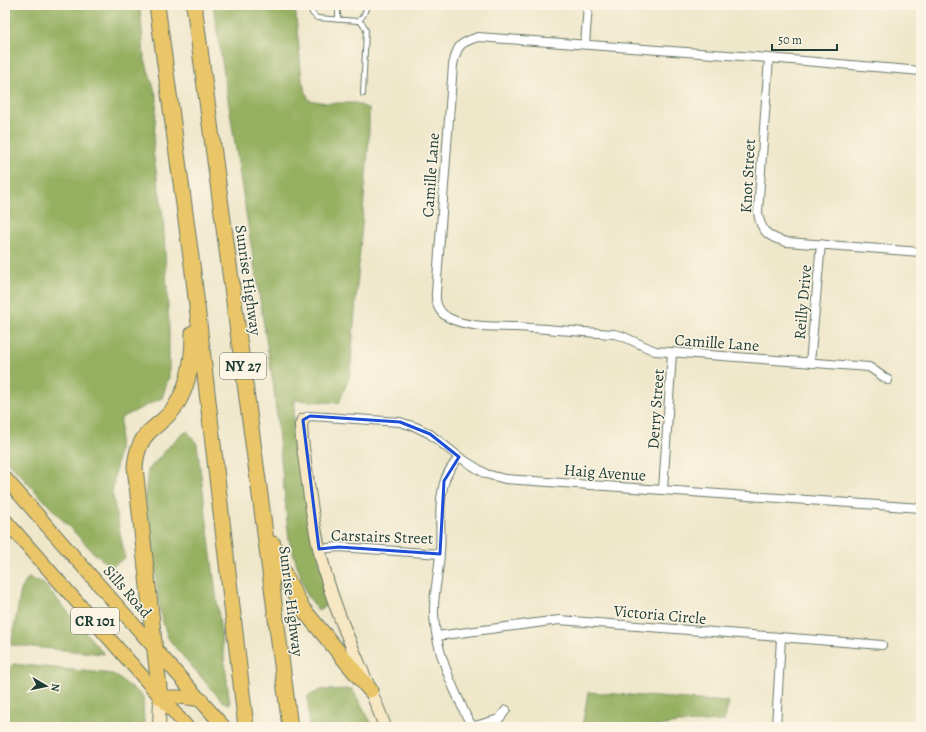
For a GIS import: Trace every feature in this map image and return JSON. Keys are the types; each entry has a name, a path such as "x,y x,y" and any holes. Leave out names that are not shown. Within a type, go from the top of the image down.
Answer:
{"highway":[{"name":"NY 27","path":"157,5 193,272 246,727"},
{"name":"Sunrise Highway","path":"194,5 290,727"},
{"path":"160,697 135,467 136,456 140,444 149,432 163,421 175,408 183,393 192,352 193,272"},
{"path":"262,510 281,568 302,608 370,690"}],"main road":[{"name":"Sills Road","path":"5,478 202,700 224,727"},
{"name":"CR 101","path":"5,520 187,727"},
{"path":"160,697 180,697 202,700"}],"street":[{"path":"585,44 588,5"},
{"name":"Camille Lane","path":"888,380 869,367 654,351 622,336 614,334 483,325 459,322 448,317 439,308 435,301 453,65 456,50 465,41 478,37 769,58 921,71"},
{"name":"Knot Street","path":"769,58 758,212 759,222 765,232 775,240 921,252"},
{"name":"Reilly Drive","path":"810,363 821,244"},
{"name":"Derry Street","path":"663,490 672,353"},
{"name":"Haig Avenue","path":"303,420 310,416 400,422 416,427 430,434 459,457 486,474 505,479 921,508"},
{"path":"303,420 301,425 302,440 319,549 328,585 385,727"},
{"name":"Carstairs Street","path":"319,549 339,547 440,554 441,499 446,476 459,457"},
{"path":"440,554 434,614 437,636 449,678 471,724 476,726 499,719 506,710"},
{"name":"Victoria Circle","path":"437,636 559,620 882,645"},
{"path":"776,727 781,638"},
{"path":"159,727 160,697"}],"lane":[{"path":"310,5 312,13 318,18 358,21 363,24 366,30 362,94"},
{"path":"338,5 338,20"},
{"path":"358,21 363,18 367,5"}],"highlighted area":[{"path":"310,416 400,422 430,434 459,457 444,481 440,554 339,547 319,549 303,420"}],"green space":[{"path":"5,5 140,5 144,57 157,98 153,151 163,216 169,326 169,377 162,398 121,418 119,450 112,492 125,558 111,567 94,553 5,459"},
{"path":"213,5 295,5 302,81 309,100 326,103 356,103 369,109 369,137 350,375 339,403 295,400 293,435 329,604 318,610 306,593 289,540 274,389"},
{"path":"187,431 197,444 230,704 222,701 174,646 167,636 160,611 145,495 148,470 175,440"},
{"path":"28,578 43,583 104,654 11,645 21,590"},
{"path":"13,664 113,674 143,696 144,727 7,727 7,672"},
{"path":"352,689 374,727 309,727 308,696 321,690"},
{"path":"588,692 729,702 724,721 678,723 654,727 582,727"}]}
